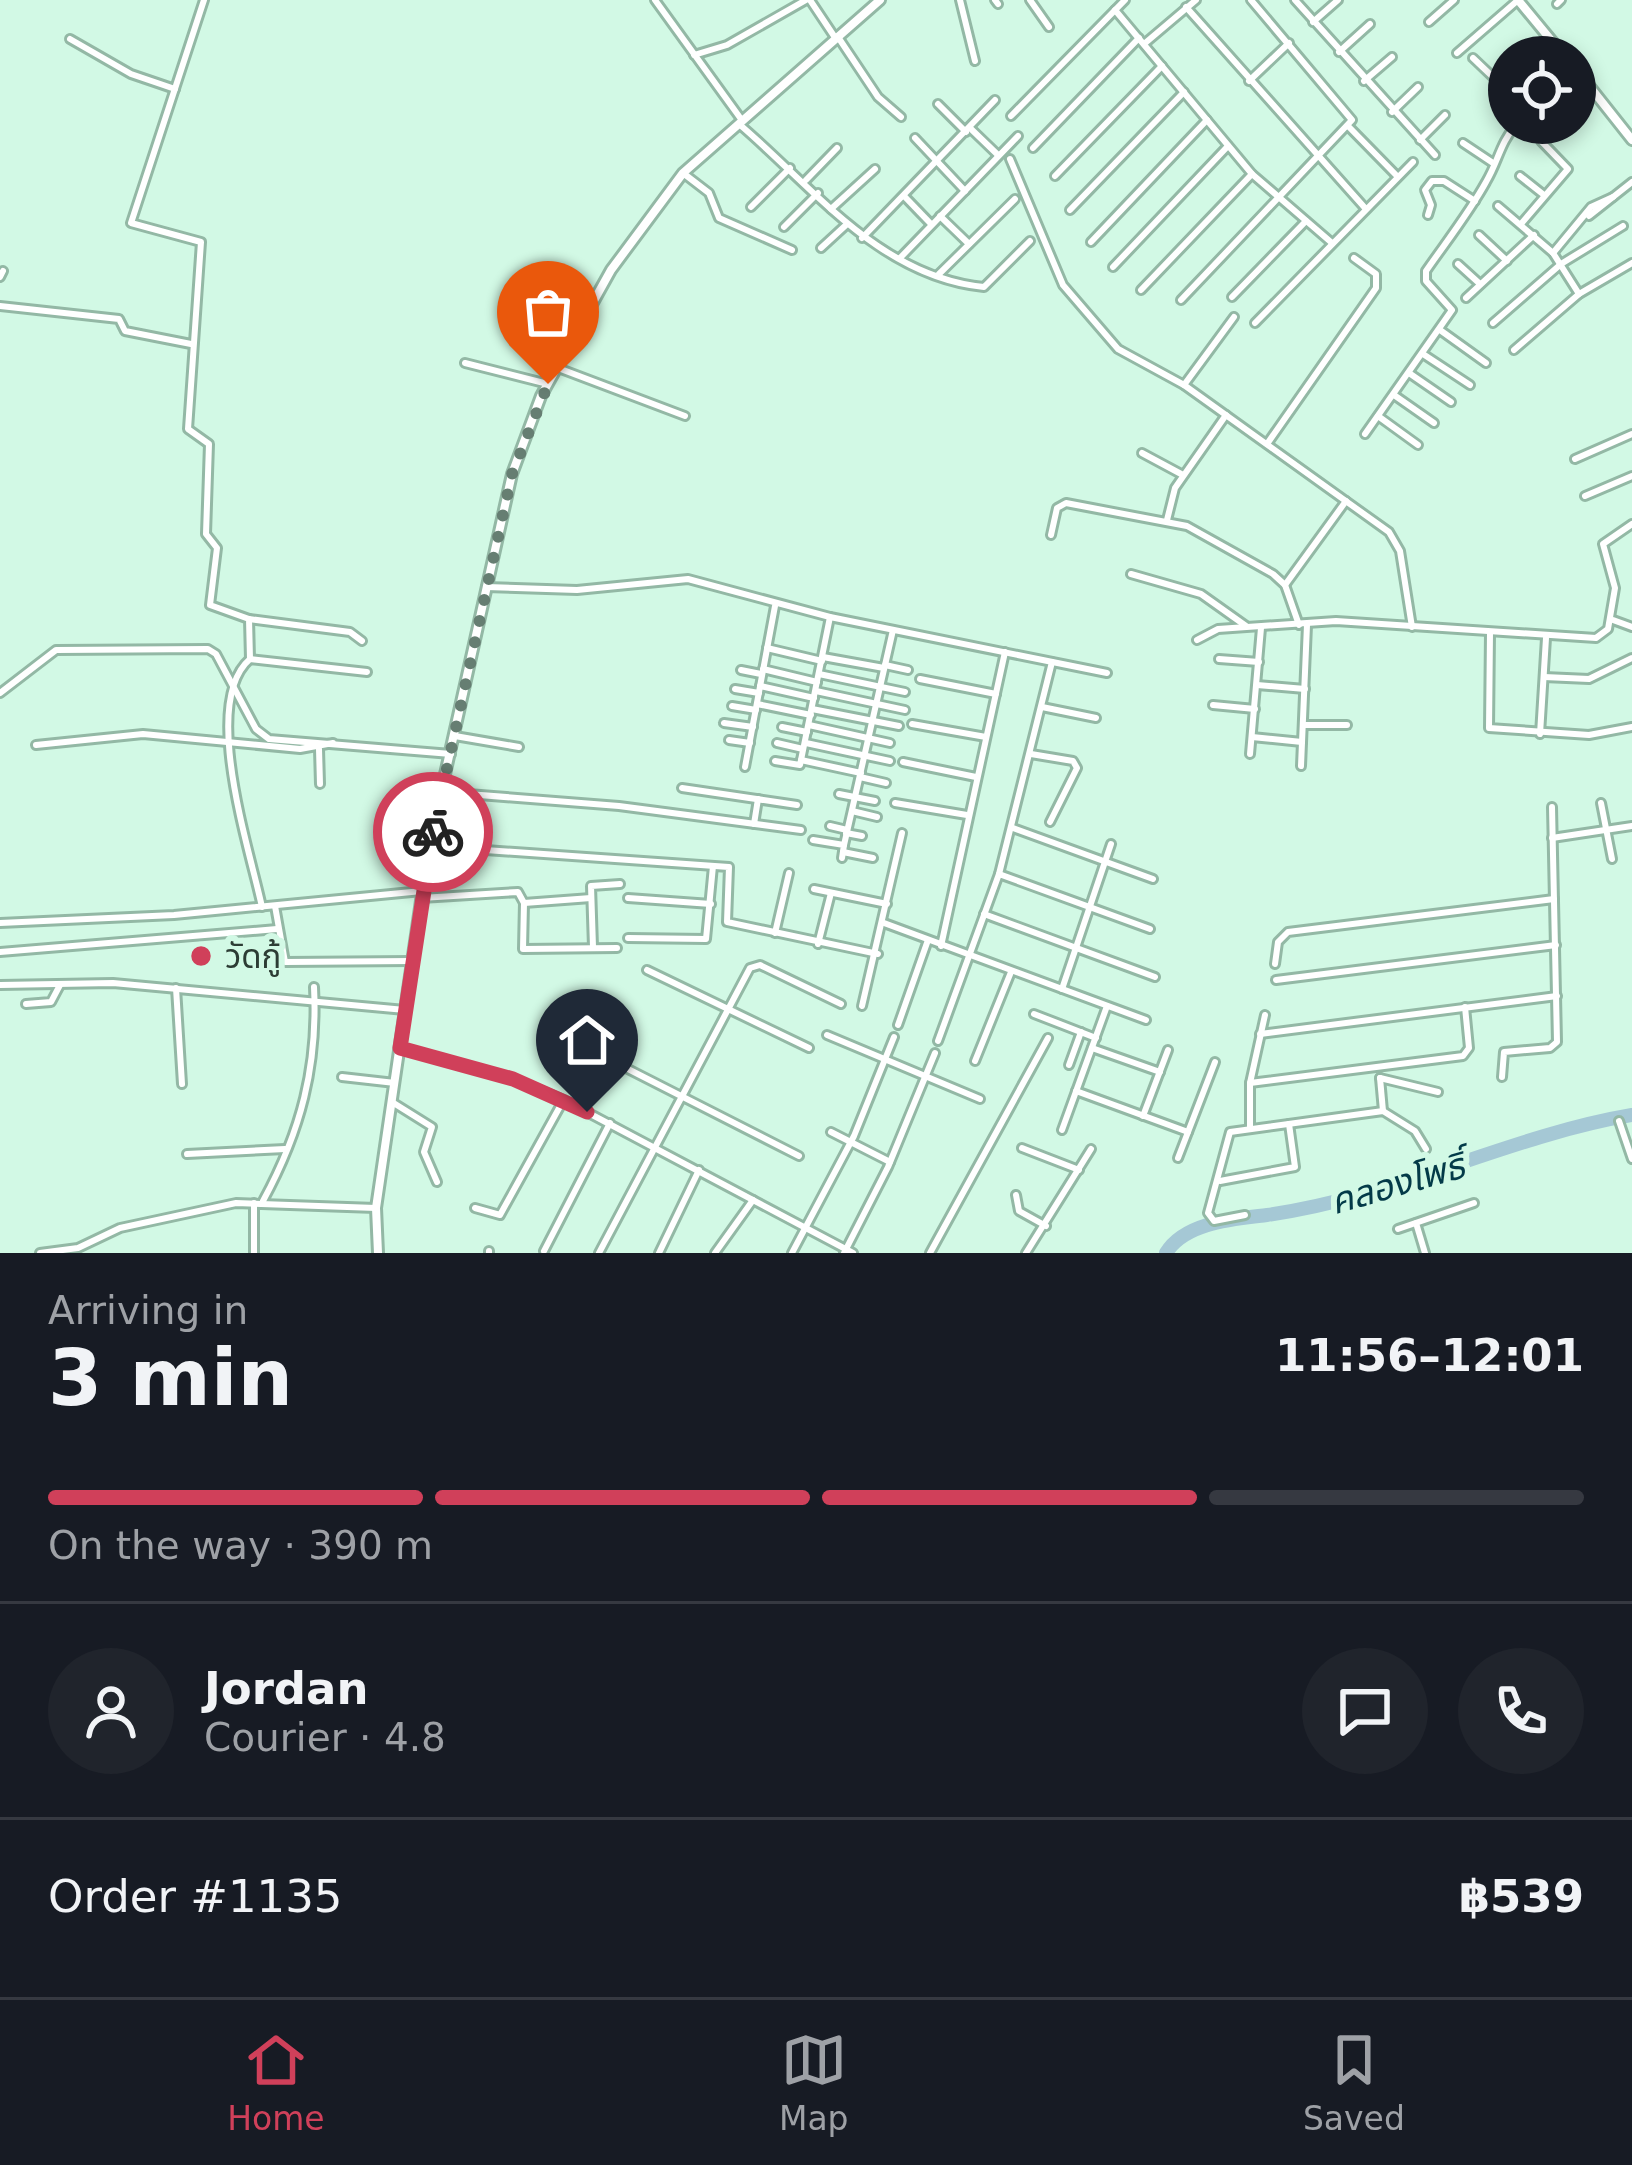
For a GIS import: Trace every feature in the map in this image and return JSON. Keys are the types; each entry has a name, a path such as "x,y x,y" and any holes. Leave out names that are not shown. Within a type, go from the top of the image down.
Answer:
{"street":[{"path":"204,0 131,223 201,242 188,429 208,444 206,534 217,548 210,604 249,619 350,632 362,640"},
{"path":"655,0 739,120 862,238 939,274 984,286 1030,241"},
{"path":"694,55 727,45 808,0 878,97 902,117"},
{"path":"378,1253 376,1208 429,846 512,474 548,384 611,271 683,173 880,0"},
{"path":"960,0 975,61"},
{"path":"1030,0 1048,27"},
{"path":"1011,116 1125,0"},
{"path":"1033,148 1142,41 1196,0"},
{"path":"1181,300 1349,128 1351,113 1251,0"},
{"path":"1294,0 1436,155"},
{"path":"1313,22 1338,0"},
{"path":"1430,22 1454,0"},
{"path":"1457,53 1518,0 1547,36"},
{"path":"1186,8 1317,161 1365,208"},
{"path":"1115,10 1252,175 1332,243"},
{"path":"1339,52 1370,24"},
{"path":"70,39 131,74 175,88"},
{"path":"1249,81 1289,44"},
{"path":"1364,81 1393,57"},
{"path":"1472,58 1488,72"},
{"path":"1055,176 1162,66"},
{"path":"1392,112 1418,87"},
{"path":"1070,210 1184,92"},
{"path":"1596,95 1632,140"},
{"path":"862,238 995,100"},
{"path":"938,104 998,155"},
{"path":"1420,140 1444,115"},
{"path":"1091,242 1207,120"},
{"path":"1349,128 1397,176"},
{"path":"900,258 1018,136"},
{"path":"915,138 964,190"},
{"path":"1463,143 1493,163"},
{"path":"1365,434 1440,330 1452,304 1430,285 1426,271 1475,201 1500,144"},
{"path":"1521,224 1568,166 1544,144"},
{"path":"1113,267 1228,146"},
{"path":"805,182 837,148"},
{"path":"1010,159 1070,297 1118,349 1184,385 1396,540 1412,627"},
{"path":"1255,323 1413,162"},
{"path":"751,207 790,167"},
{"path":"831,209 875,169"},
{"path":"683,173 709,193 719,218 792,250"},
{"path":"1142,290 1252,175"},
{"path":"1520,176 1544,195"},
{"path":"1428,215 1431,205 1425,190 1432,181 1444,181 1475,201"},
{"path":"1553,254 1588,216 1632,182"},
{"path":"784,227 818,193"},
{"path":"904,196 932,224"},
{"path":"939,274 1015,199"},
{"path":"1498,206 1553,254 1580,294"},
{"path":"940,216 969,244"},
{"path":"1232,296 1306,221"},
{"path":"821,248 846,225"},
{"path":"1493,323 1561,264 1623,226"},
{"path":"1466,298 1534,235"},
{"path":"1479,236 1507,261"},
{"path":"1267,444 1376,288 1376,274 1354,258"},
{"path":"1514,350 1580,294 1632,262"},
{"path":"1458,264 1480,284"},
{"path":"0,306 118,319 125,331 191,344"},
{"path":"1184,385 1234,317"},
{"path":"1440,330 1486,363"},
{"path":"514,339 685,416"},
{"path":"1424,354 1470,385"},
{"path":"465,363 548,384"},
{"path":"1409,373 1451,402"},
{"path":"1394,394 1434,424"},
{"path":"1167,520 1184,475 1226,416"},
{"path":"1378,416 1418,446"},
{"path":"1576,459 1632,434"},
{"path":"1142,453 1184,475"},
{"path":"1586,496 1632,476"},
{"path":"1285,585 1346,502"},
{"path":"1051,536 1057,508 1066,503 1167,520 1243,555 1285,585 1303,624 1301,766"},
{"path":"1196,640 1208,631 1303,624 1596,638 1612,620 1616,588 1603,544 1632,524"},
{"path":"1131,574 1201,594 1248,628"},
{"path":"486,587 577,590 688,579 830,617 1107,673"},
{"path":"745,767 775,604"},
{"path":"776,761 800,766 830,617"},
{"path":"249,619 250,659"},
{"path":"1612,620 1632,627"},
{"path":"1250,754 1261,628"},
{"path":"843,851 893,630"},
{"path":"1490,633 1489,728 1540,734 1632,727"},
{"path":"1540,734 1546,638"},
{"path":"0,693 46,652 83,647 208,650 216,654 232,689 269,739 451,754"},
{"path":"767,648 908,670"},
{"path":"941,946 1006,652"},
{"path":"1544,676 1589,679 1632,658"},
{"path":"262,907 228,744 238,669 250,659 368,672"},
{"path":"1219,659 1259,662"},
{"path":"938,1040 999,874 1052,662"},
{"path":"741,670 905,710"},
{"path":"920,679 996,694"},
{"path":"1257,685 1305,688"},
{"path":"735,689 880,687 905,692"},
{"path":"1214,705 1255,709"},
{"path":"732,706 756,707 890,743"},
{"path":"1042,707 1096,718"},
{"path":"782,727 810,720 899,726"},
{"path":"724,723 752,727"},
{"path":"912,724 987,737"},
{"path":"1303,724 1347,725"},
{"path":"36,746 143,734 319,749 336,742"},
{"path":"455,736 519,747"},
{"path":"1252,737 1302,742"},
{"path":"729,740 750,743"},
{"path":"777,743 890,761"},
{"path":"319,749 320,784"},
{"path":"1031,754 1073,760 1078,768 1050,822"},
{"path":"801,760 886,783"},
{"path":"903,762 976,777"},
{"path":"682,788 797,805"},
{"path":"442,792 619,806 801,830"},
{"path":"838,794 874,801"},
{"path":"754,824 758,800"},
{"path":"896,803 967,815"},
{"path":"1601,803 1612,859"},
{"path":"1502,1077 1504,1052 1556,1046 1552,807"},
{"path":"851,811 878,817"},
{"path":"830,826 862,836"},
{"path":"1552,838 1632,826"},
{"path":"1012,828 1153,879"},
{"path":"862,1006 878,954 902,832"},
{"path":"813,840 873,858"},
{"path":"1062,989 1112,844"},
{"path":"429,846 713,866 731,872 727,922 878,954"},
{"path":"628,938 706,939 713,866"},
{"path":"776,933 789,873"},
{"path":"999,874 1150,929"},
{"path":"592,947 595,884 620,884"},
{"path":"814,889 888,905"},
{"path":"0,923 422,894 518,892 524,903 523,949 617,948"},
{"path":"818,944 831,893"},
{"path":"524,903 591,898"},
{"path":"628,898 712,904"},
{"path":"1275,964 1278,942 1288,932 1554,899"},
{"path":"275,906 285,962 412,961"},
{"path":"984,914 1155,976"},
{"path":"884,923 1146,1020"},
{"path":"0,952 278,929"},
{"path":"898,1025 928,940"},
{"path":"1276,980 1556,945"},
{"path":"599,1253 754,965 841,1004"},
{"path":"647,970 809,1048"},
{"path":"975,1061 1012,972"},
{"path":"26,1004 51,1002 61,984"},
{"path":"0,985 176,988 405,1010"},
{"path":"254,1253 259,1202 308,1090 317,1042 314,987"},
{"path":"176,988 182,1084"},
{"path":"1260,1034 1557,996"},
{"path":"1062,1130 1108,1006"},
{"path":"1250,1083 1468,1053 1465,1007"},
{"path":"1034,1014 1096,1038"},
{"path":"1250,1129 1250,1083 1265,1016"},
{"path":"1069,1065 1081,1032"},
{"path":"826,1035 980,1099"},
{"path":"565,1036 799,1156"},
{"path":"792,1253 851,1142 894,1037"},
{"path":"930,1253 1048,1038"},
{"path":"400,1048 513,1079 564,1100 848,1252 935,1053"},
{"path":"1092,1048 1160,1072"},
{"path":"1143,1116 1168,1050"},
{"path":"1178,1158 1215,1062"},
{"path":"1379,1066 1383,1111"},
{"path":"341,1077 394,1083"},
{"path":"1380,1078 1438,1092"},
{"path":"1076,1091 1188,1132"},
{"path":"475,1208 500,1215 564,1100"},
{"path":"392,1102 432,1127 424,1152 437,1182"},
{"path":"1245,1215 1210,1218 1209,1203 1220,1181 1227,1135 1383,1111 1415,1131 1426,1149"},
{"path":"1619,1121 1632,1159"},
{"path":"544,1251 610,1123"},
{"path":"1220,1181 1294,1167 1289,1124"},
{"path":"831,1132 890,1162"},
{"path":"1022,1148 1079,1170"},
{"path":"187,1154 286,1149"},
{"path":"1026,1253 1091,1149"},
{"path":"659,1253 699,1170"},
{"path":"1016,1195 1019,1211 1046,1226"},
{"path":"715,1253 753,1200"},
{"path":"40,1253 78,1248 115,1229 259,1202 376,1208"},
{"path":"1398,1229 1474,1203"},
{"path":"1416,1223 1425,1253"}],"waterway":[{"name":"คลองโพธิ์","path":"1166,1253 1185,1235 1211,1224 1314,1207 1540,1137 1632,1115"}],"way so far":[{"path":"433,832 512,474 548,384"}],"place":[{"name":"วัดกู้","path":"201,956"}],"route":[{"path":"433,832 400,1048 513,1079 587,1112"}]}
